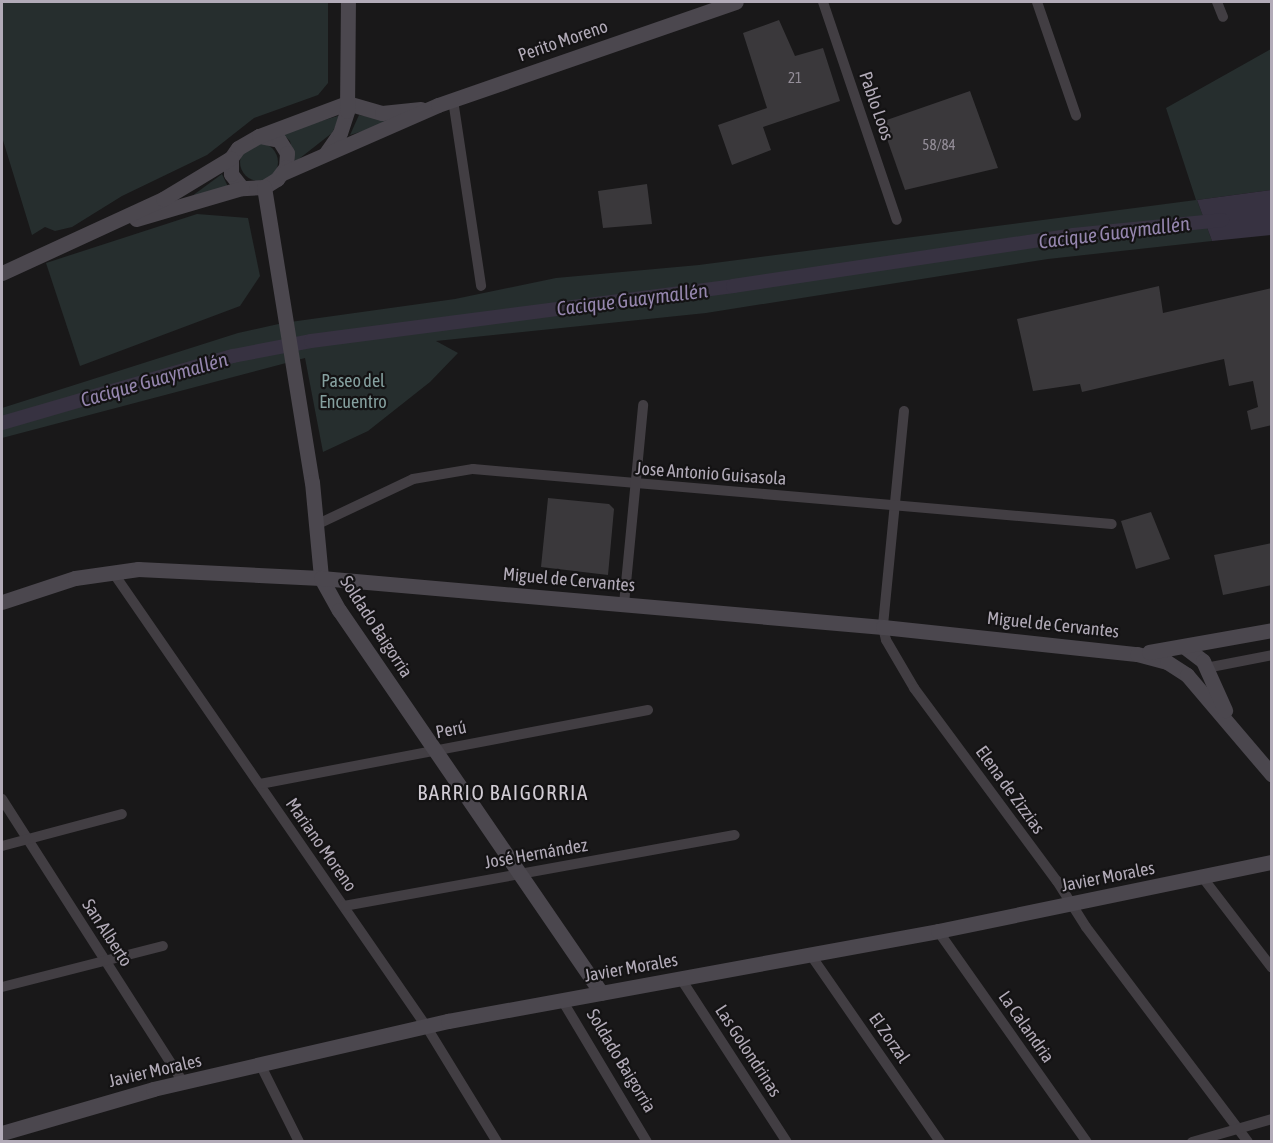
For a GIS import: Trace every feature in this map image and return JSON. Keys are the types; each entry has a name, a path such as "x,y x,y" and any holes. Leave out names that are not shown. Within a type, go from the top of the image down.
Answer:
{"main road":[{"path":"326,153 340,133 347,104 348,2"},
{"name":"Perito Moreno","path":"283,173 326,153 391,129 438,105 736,2"},
{"path":"2,273 163,199 231,158 238,148 260,136 347,104"},
{"name":"Perito Moreno","path":"347,104 382,113 438,105"},
{"path":"93,232 242,188 264,188 283,173 288,160 284,146 279,140 260,136"},
{"path":"231,158 231,174 242,188"},
{"name":"Soldado Baigorria","path":"264,188 318,525 321,578 339,610 601,993"},
{"name":"Miguel de Cervantes","path":"2,602 75,578 112,571 321,578 883,627 1137,654 1205,651 1272,630"},
{"path":"1205,651 1189,668 1196,683 1272,775"},
{"path":"1205,651 1215,687 1232,726"},
{"path":"1205,651 1215,687"},
{"name":"Miguel de Cervantes","path":"1137,654 1167,662 1196,683"},
{"name":"Javier Morales","path":"2,1133 153,1089 184,1084 426,1026 938,931 1272,862"}],"street":[{"name":"Pablo Loos","path":"823,2 897,220"},
{"path":"1037,2 1076,115"},
{"path":"1217,2 1223,17"},
{"path":"453,100 481,286"},
{"path":"624,604 643,405"},
{"name":"Elena de Zizzias","path":"904,411 883,627 886,640 914,688 1248,1142"},
{"name":"Jose Antonio Guisasola","path":"318,525 402,483 454,470 1112,524"},
{"name":"Mariano Moreno","path":"112,571 426,1026 497,1142"},
{"path":"1205,651 1272,655"},
{"name":"Perú","path":"260,784 648,710"},
{"name":"San Alberto","path":"2,799 184,1084"},
{"path":"2,846 123,814"},
{"name":"José Hernández","path":"344,906 735,836"},
{"path":"1203,878 1272,968"},
{"name":"La Calandria","path":"938,931 1087,1142"},
{"path":"2,987 163,946"},
{"name":"El Zorzal","path":"810,954 940,1142"},
{"name":"Las Golondrinas","path":"681,979 787,1142"},
{"name":"Soldado Baigorria","path":"562,1000 647,1142"},
{"path":"261,1066 299,1142"},
{"path":"1192,1142 1272,1119"}],"green space":[{"path":"2,2 328,2 328,83 318,95 254,118 207,155 122,196 72,227 55,231 45,227 32,235 2,137"},
{"name":"Paseo del Encuentro","path":"1271,49 1271,190 1197,200 1212,241 1048,259 706,313 436,341 458,353 430,382 368,431 323,452 305,358 2,438 2,408 238,333 283,323 455,299 556,278 699,265 1196,200 1166,108"},
{"path":"341,115 332,133 295,162 290,141 282,133"},
{"path":"359,115 389,120 389,123 350,135"},
{"path":"259,143 272,149 278,162 272,175 259,181 246,175 240,162 246,149"},
{"path":"222,174 229,189 192,196"},
{"path":"197,214 248,218 260,276 240,306 80,366 46,263"}],"shaded area":[{"path":"1271,190 1271,235 1212,241 1197,200"}],"building":[{"path":"779,20 795,56 823,48 840,101 763,127 771,150 732,165 718,125 767,108 743,33"},
{"path":"970,91 998,168 905,190 881,122"},
{"path":"647,184 652,224 603,228 598,191"},
{"path":"1159,286 1163,313 1272,288 1272,425 1251,430 1247,411 1258,407 1253,381 1229,386 1224,359 1082,392 1080,384 1033,391 1017,319"},
{"path":"548,498 609,504 614,509 608,575 541,567"},
{"path":"1151,512 1170,559 1136,569 1121,521"},
{"path":"1272,543 1272,585 1223,595 1214,555"}],"waterway":[{"name":"Cacique Guaymallén","path":"2,423 233,356 311,341 733,286 1073,235 1222,220"}],"district":[{"name":"BARRIO BAIGORRIA","path":"503,792"}]}
